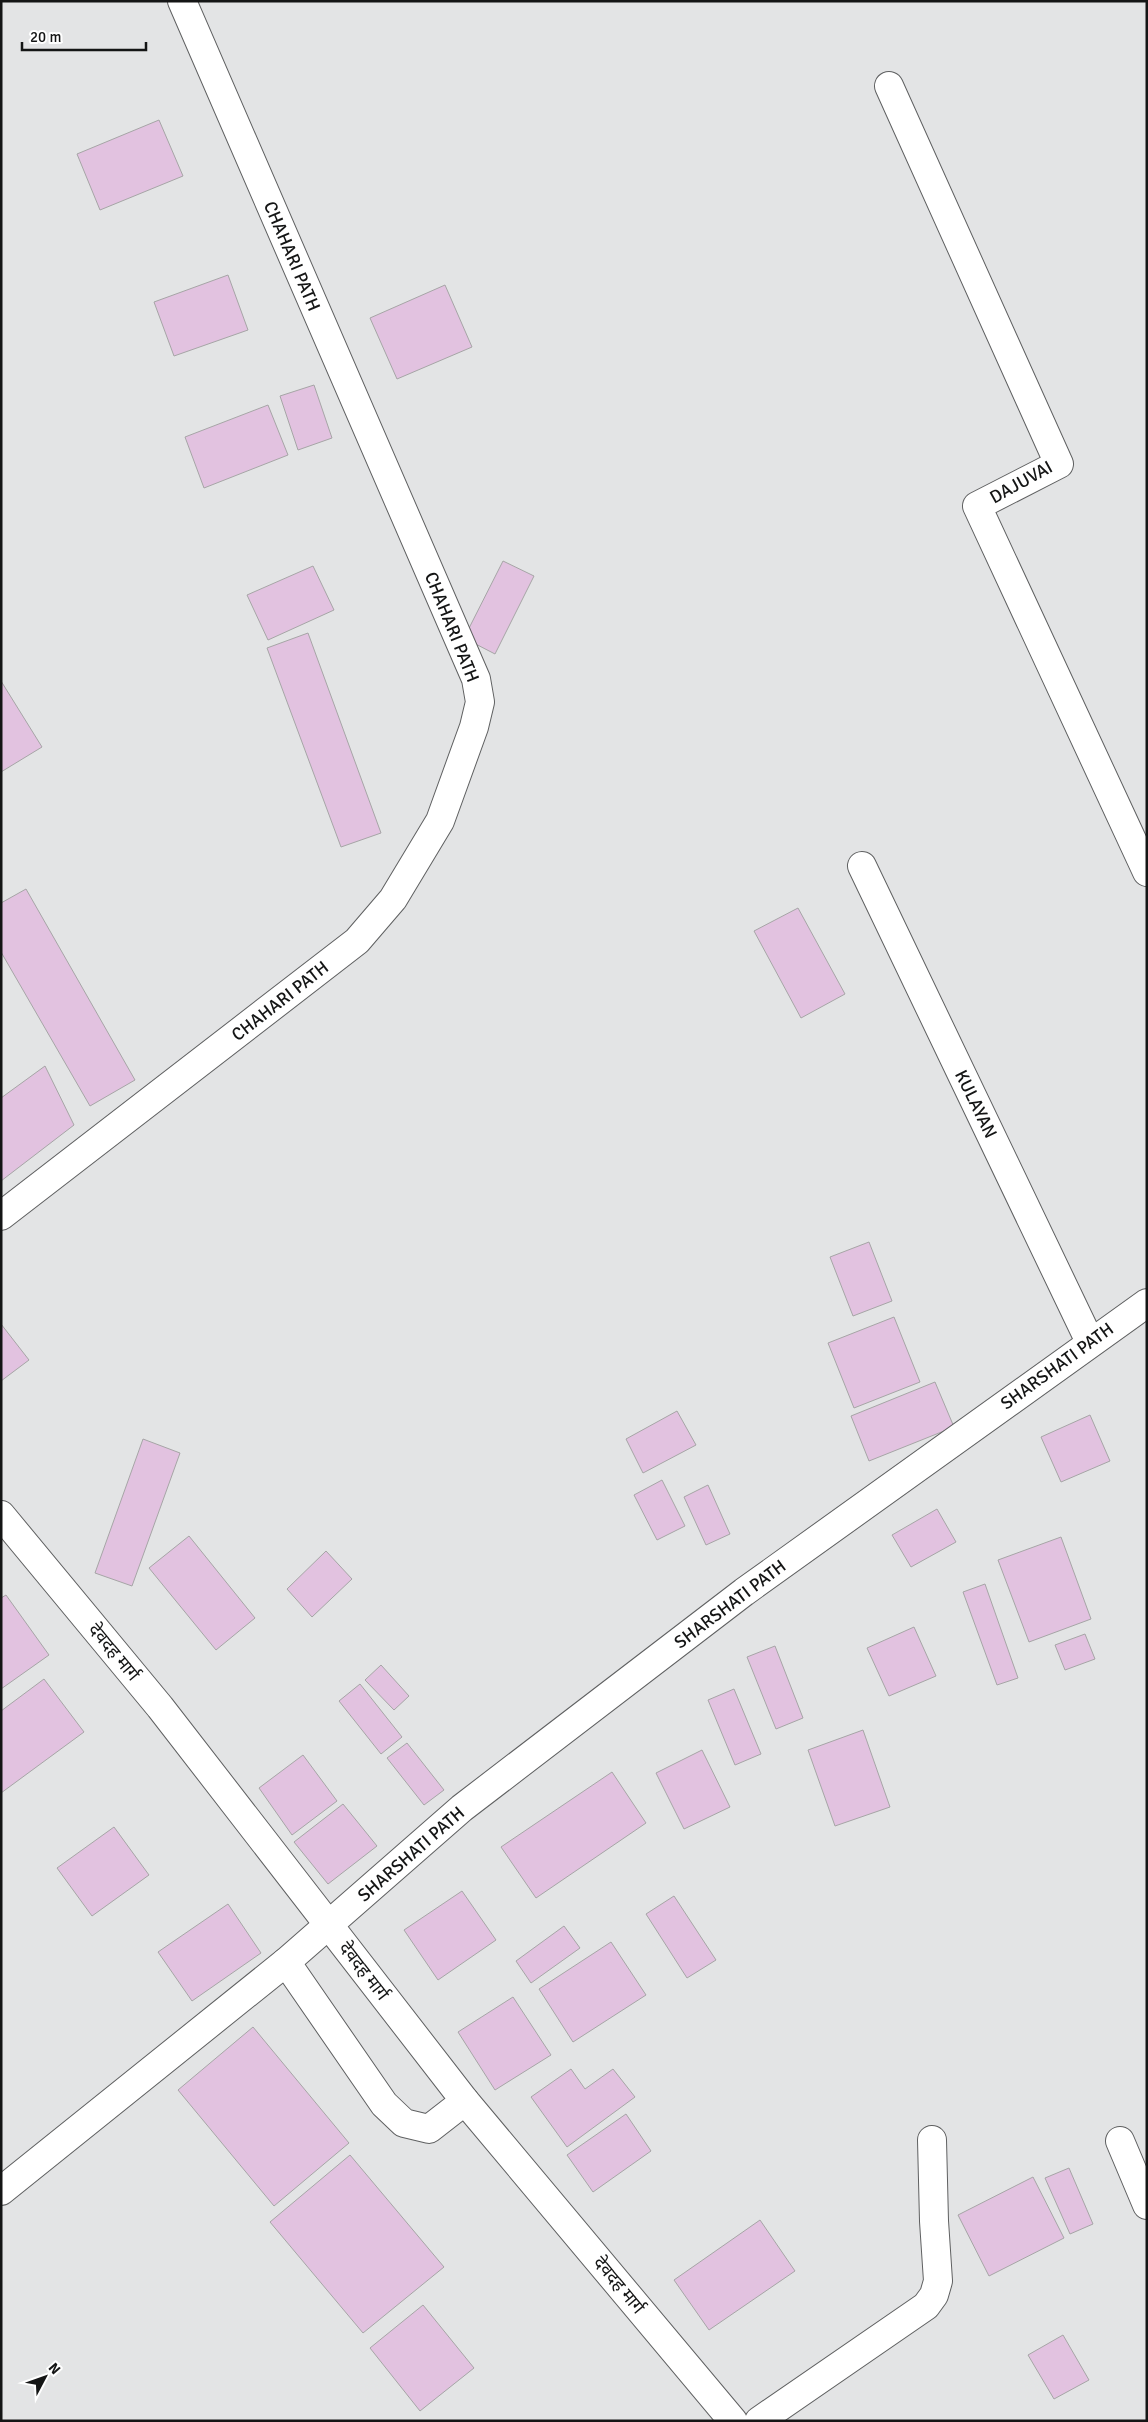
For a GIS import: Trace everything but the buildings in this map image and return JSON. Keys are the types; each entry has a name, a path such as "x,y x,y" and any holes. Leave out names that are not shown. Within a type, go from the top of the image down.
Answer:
{"street":[{"name":"CHAHARI PATH","path":"1,1216 357,941 377,921 393,900 440,821 474,726 480,702 476,679 182,1"},
{"name":"DAJUVAI","path":"888,86 1059,464 977,506 1147,872"},
{"name":"KULAYAN","path":"862,866 1090,1342"},
{"name":"SHARSHATI PATH","path":"1,2191 286,1962 462,1808 744,1592 1147,1302"},
{"name":"देवदह मार्ग","path":"1,1515 160,1707 465,2101 733,2421"},
{"path":"286,1962 384,2104 404,2123 429,2129 465,2101"},
{"path":"759,2421 926,2306 934,2295 938,2281 932,2140"},
{"path":"1120,2141 1147,2205"}]}
